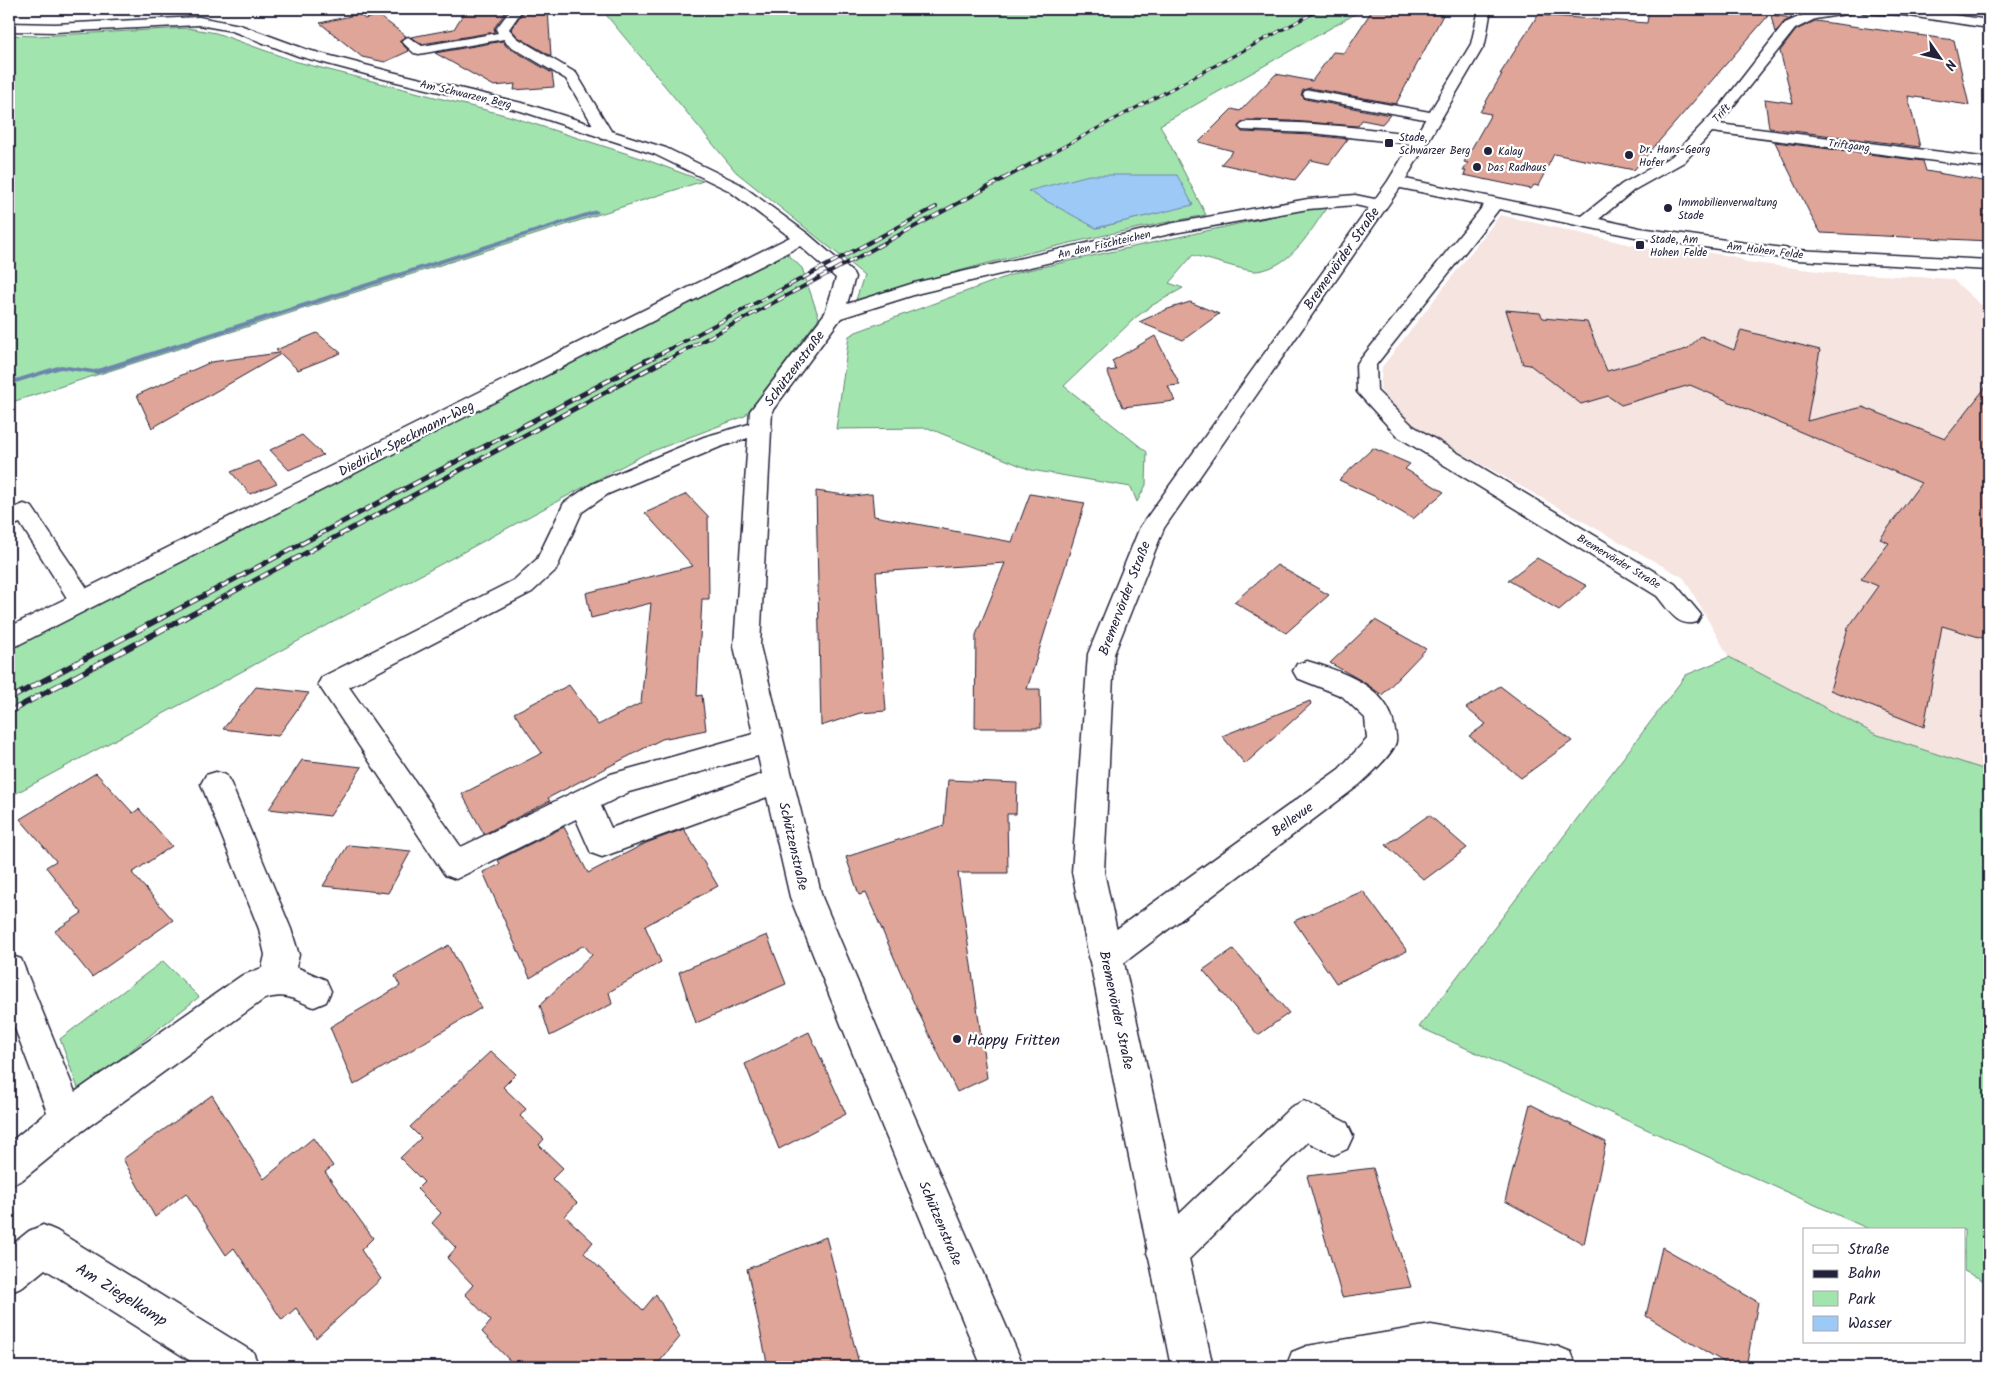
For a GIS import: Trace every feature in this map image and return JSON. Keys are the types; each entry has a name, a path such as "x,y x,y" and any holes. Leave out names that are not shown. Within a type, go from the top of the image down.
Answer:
{"street":[{"path":"517,9 502,29 512,41 571,76 607,136"},
{"name":"Bremervörder Straße","path":"1192,1367 1088,872 1100,654 1152,527 1367,203 1396,182 1478,44 1485,9"},
{"name":"Trift","path":"1585,222 1628,187 1678,160 1709,127 1790,26 1812,16 1852,9"},
{"path":"1864,9 1903,11 1989,24"},
{"path":"219,24 230,14"},
{"name":"Am Schwarzen Berg","path":"9,27 55,28 199,21 219,24 303,53 389,76 525,108 607,136 660,151 734,187 802,238 846,277 834,314"},
{"path":"408,41 419,50 507,35"},
{"path":"1310,94 1435,117"},
{"path":"1247,127 1268,126 1350,131 1421,140"},
{"name":"Triftgang","path":"1709,127 1989,163"},
{"name":"Am Hohen Felde","path":"1396,182 1640,233 1798,255 1989,265"},
{"name":"An den Fischteichen","path":"834,314 914,289 1174,228 1308,204 1367,203"},
{"name":"Bremervörder Straße","path":"1495,203 1366,365 1367,392 1405,431 1666,590 1688,615"},
{"name":"Diedrich-Speckmann-Weg","path":"9,638 802,238"},
{"name":"Schützenstraße","path":"834,314 761,411 747,646 806,896 897,1119 1003,1367"},
{"path":"760,428 712,442 600,489 572,508 547,564 524,586 332,684 456,865 621,782 770,741"},
{"path":"9,519 24,512 82,601"},
{"name":"Bellevue","path":"1106,957 1349,778 1382,742 1378,714 1352,689 1307,671"},
{"path":"584,801 602,844 779,780"},
{"path":"216,784 275,929 282,955 276,979"},
{"path":"9,970 68,1119"},
{"path":"9,1167 68,1119 252,987 276,979 294,980 314,991"},
{"path":"1167,1253 1304,1120 1334,1136"},
{"name":"Am Ziegelkamp","path":"9,1273 26,1247 238,1367"},
{"path":"1307,1367 1431,1346 1556,1367"}],"shaded area":[{"path":"1500,215 1645,248 1705,252 1736,257 1746,262 1826,272 1952,279 1989,312 1989,771 1875,734 1729,657 1684,578 1410,424 1380,390 1382,367"}],"green space":[{"path":"613,9 1364,9 1160,125 1206,215 1118,232 1030,253 856,300 864,275 736,172 607,16","holes":["1029,191 1193,204 1097,228"]},
{"path":"188,28 216,33 294,61 509,116 647,160 703,181 9,403 9,35 37,36"},
{"path":"1320,206 1327,207 1298,247 1290,256 1269,268 1252,271 1193,255 1169,283 1183,288 1151,306 1135,318 1064,386 1147,452 1146,485 1137,502 1131,487 1031,470 928,428 836,429 849,336 856,332 1019,272"},
{"path":"783,250 802,268 819,318 745,416 645,454 9,797 9,643"},
{"path":"1729,657 1875,734 1989,771 1989,1283 1966,1272 1966,1228 1867,1228 1419,1027 1686,675"},
{"path":"163,961 199,997 79,1091 60,1039"}],"water":[{"path":"1089,175 1177,175 1193,205 1096,228 1028,191"}],"building":[{"path":"508,9 494,28 495,32 422,44 411,37 454,29 465,11"},
{"path":"525,9 548,9 551,56 518,37 511,29"},
{"path":"1373,9 1436,9 1434,14 1443,15 1396,104 1310,88 1303,90 1301,95 1305,99 1390,115 1382,124 1362,120 1358,126 1247,120 1238,126 1242,132 1312,135 1348,139 1329,164 1311,160 1295,180 1221,164 1233,151 1199,142 1232,109 1240,111 1276,74 1312,81 1333,52 1344,53"},
{"path":"1649,9 1774,9 1634,170 1554,154 1538,186 1534,185 1531,189 1464,175 1466,171 1463,171 1468,163 1464,162 1491,114 1480,112 1502,74 1500,74 1538,15 1647,23"},
{"path":"359,14 365,19 378,15 406,36 399,41 409,51 385,62 362,57 320,23"},
{"path":"1771,15 1792,18 1784,22 1775,33"},
{"path":"1815,21 1954,40 1969,105 1908,96 1920,147 1769,128 1765,99 1793,103 1780,51 1796,30"},
{"path":"503,41 506,46 552,73 554,87 514,90 515,84 494,86 435,53"},
{"path":"1775,142 1923,161 1926,171 1989,182 1989,241 1821,233"},
{"path":"1190,302 1219,314 1183,340 1139,322 1168,309"},
{"path":"1506,310 1540,313 1543,318 1587,322 1607,371 1687,349 1701,336 1734,350 1741,330 1820,350 1807,421 1863,407 1945,439 1989,383 1989,640 1942,626 1924,727 1830,690 1848,628 1878,586 1861,579 1889,543 1880,539 1921,483 1690,385 1621,405 1608,396 1581,404 1530,365 1523,364"},
{"path":"317,333 341,353 298,370 281,354 152,428 137,395 211,362 279,353 276,350"},
{"path":"1155,336 1180,385 1168,386 1175,401 1123,407 1107,371 1116,370 1112,361"},
{"path":"302,435 323,455 289,470 270,450"},
{"path":"1373,448 1410,464 1405,469 1444,492 1413,519 1376,497 1339,480"},
{"path":"258,461 277,483 250,494 231,472"},
{"path":"816,491 852,496 872,494 874,516 1012,542 1030,494 1085,503 1027,689 1040,689 1041,728 975,728 976,635 1005,563 876,572 886,711 860,713 821,726"},
{"path":"687,494 708,516 709,599 702,599 697,696 702,695 706,730 662,739 548,798 550,801 484,834 462,794 542,753 514,713 569,685 598,725 641,703 651,603 591,618 586,593 693,566 645,513"},
{"path":"1537,558 1587,586 1559,610 1508,580"},
{"path":"1277,565 1329,595 1286,633 1234,602"},
{"path":"1375,620 1426,649 1382,695 1330,663"},
{"path":"1500,686 1572,741 1521,778 1469,736 1486,724 1466,708"},
{"path":"256,687 309,693 278,736 223,729"},
{"path":"1310,701 1311,704 1245,764 1222,736"},
{"path":"302,760 362,767 330,816 269,809"},
{"path":"96,773 133,813 139,809 172,846 132,873 173,920 92,977 55,931 82,913 46,867 56,861 20,819"},
{"path":"948,780 1017,783 1016,814 1007,814 1008,873 958,873 987,1078 957,1092 913,1001 866,893 859,895 846,857 944,825"},
{"path":"1429,815 1467,848 1424,880 1386,845"},
{"path":"564,827 588,873 646,843 684,829 718,886 645,926 661,962 609,992 612,1004 550,1036 540,1005 592,955 584,945 530,978 483,872 500,864 498,860"},
{"path":"348,845 411,851 388,893 323,886"},
{"path":"1363,891 1407,951 1336,983 1294,921"},
{"path":"767,935 786,984 696,1023 679,972"},
{"path":"449,945 481,1008 354,1085 330,1027 400,986 395,976"},
{"path":"1233,949 1289,1013 1258,1035 1203,970"},
{"path":"809,1032 846,1114 779,1149 745,1064"},
{"path":"491,1051 516,1074 503,1087 526,1109 520,1116 544,1139 539,1145 563,1168 552,1179 577,1203 565,1216 593,1242 584,1253 643,1310 656,1294 680,1337 655,1367 516,1367 482,1332 491,1321 465,1294 473,1285 447,1258 456,1248 432,1223 441,1213 417,1189 424,1182 400,1158 421,1138 410,1127"},
{"path":"212,1095 264,1179 313,1138 333,1166 325,1172 373,1238 361,1250 381,1279 316,1338 296,1308 282,1320 234,1248 226,1255 186,1193 155,1217 123,1159"},
{"path":"1530,1104 1606,1142 1584,1244 1505,1201"},
{"path":"1373,1168 1411,1287 1342,1297 1307,1176"},
{"path":"826,1237 860,1367 768,1367 747,1269"},
{"path":"1662,1247 1758,1302 1746,1367 1732,1367 1646,1316"}],"waterway":[{"path":"9,383 61,367 94,372 596,212"}],"railway":[{"path":"1042,158 1321,9"},
{"path":"665,361 1044,157"},
{"path":"647,361 936,207"},
{"path":"158,620 649,359"},
{"path":"181,620 667,359"},
{"path":"9,699 161,618"},
{"path":"9,712 184,618"}],"place":[{"name":"Stade, Schwarzer Berg","path":"1389,143"},
{"name":"Kalay","path":"1488,151"},
{"name":"Dr. Hans-Georg Hofer","path":"1629,155"},
{"name":"Das Radhaus","path":"1477,167"},
{"name":"Immobilienverwaltung Stade","path":"1668,208"},
{"name":"Stade, Am Hohen Felde","path":"1640,245"},
{"name":"Happy Fritten","path":"957,1039"}]}
